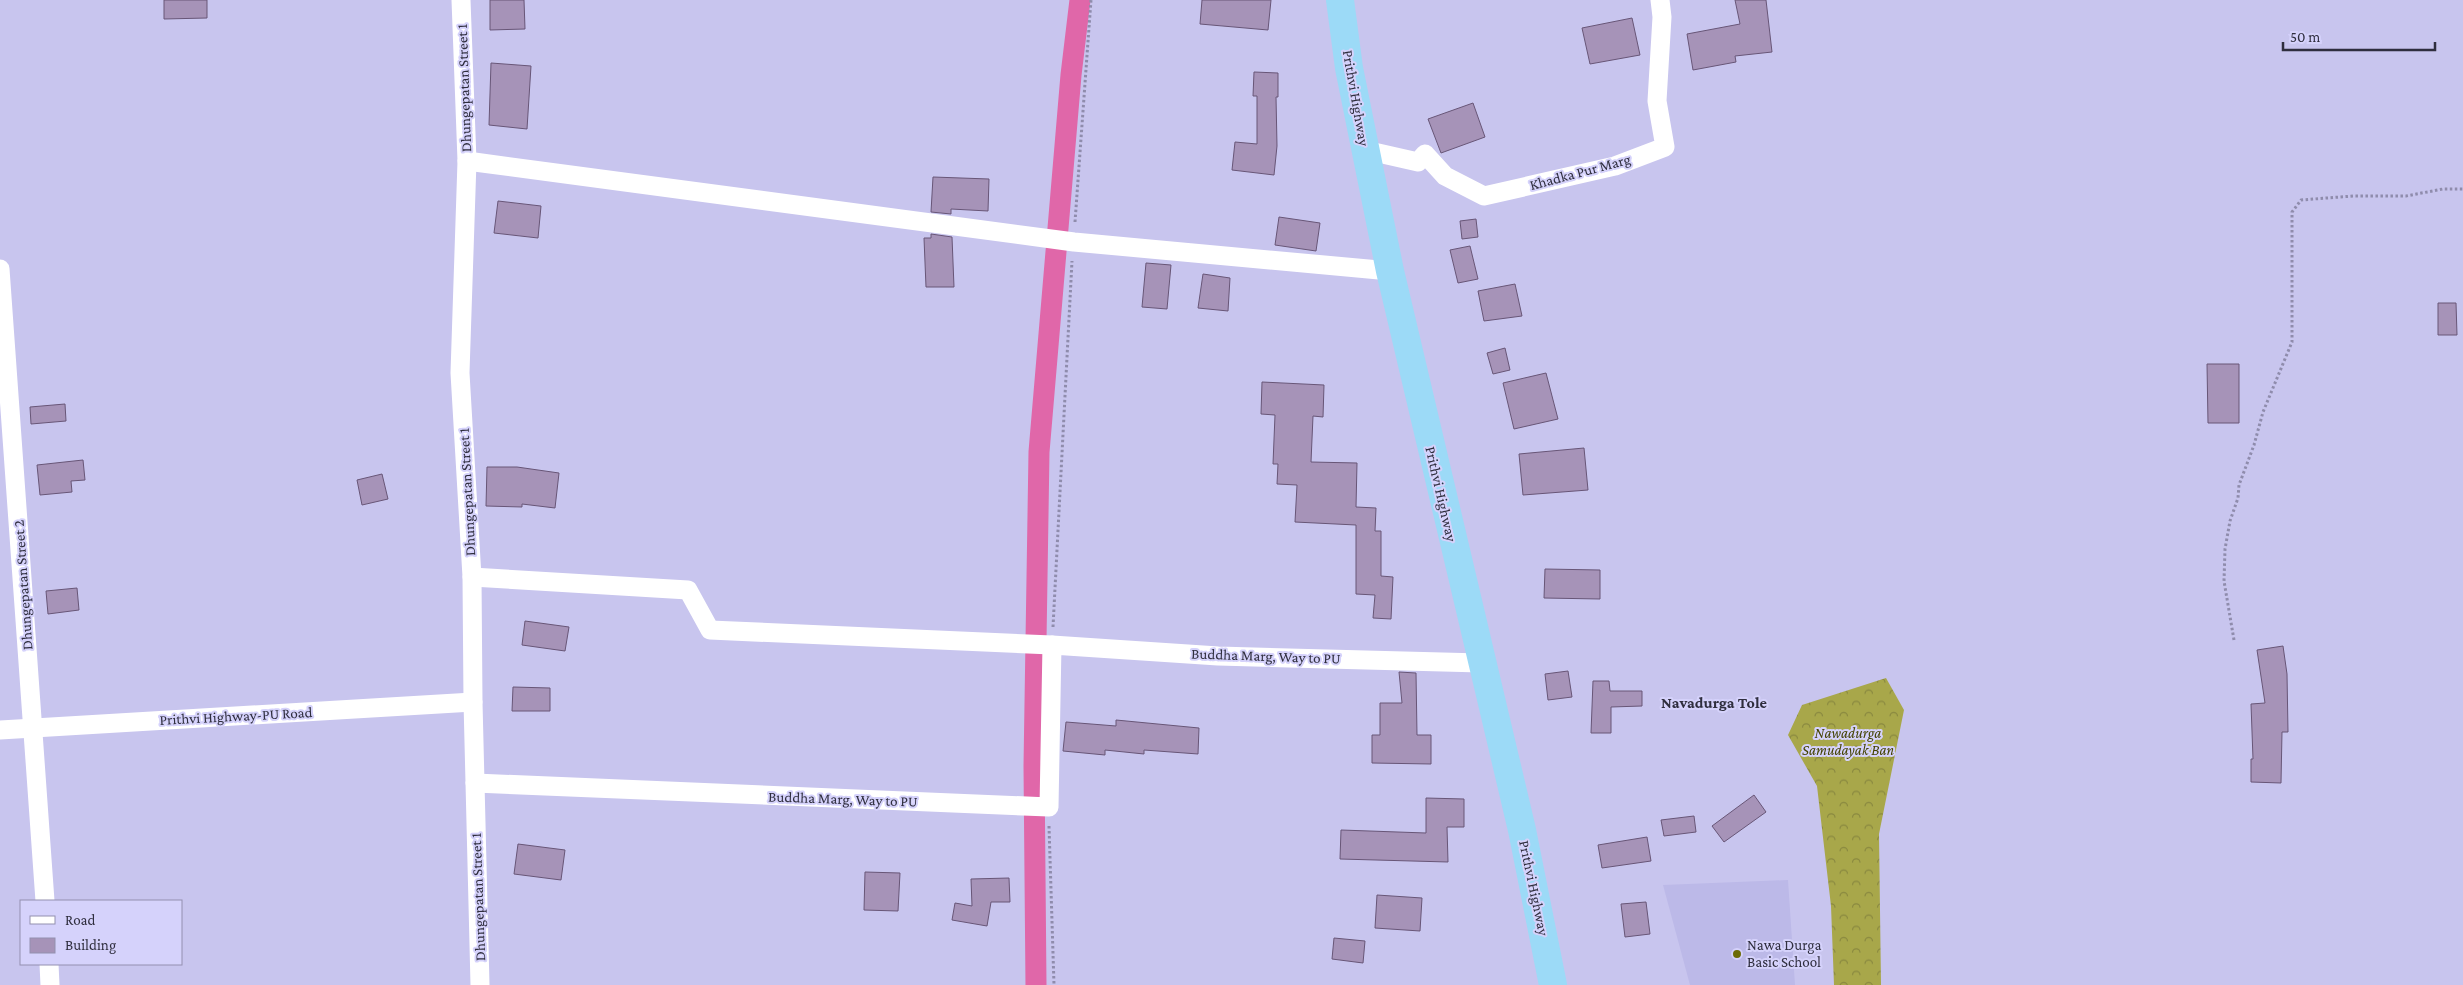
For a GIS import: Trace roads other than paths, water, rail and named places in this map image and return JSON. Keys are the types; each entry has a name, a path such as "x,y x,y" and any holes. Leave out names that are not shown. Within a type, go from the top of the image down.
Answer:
{"highway":[{"name":"Prithvi Highway","path":"1340,0 1349,68 1390,271 1481,663 1522,830 1553,985"}],"street":[{"name":"Dhungepatan Street 1","path":"461,0 467,162 460,373 472,577 472,702 480,985"},
{"name":"Khadka Pur Marg","path":"1365,150 1418,162 1425,154 1446,176 1484,196 1615,166 1665,147 1657,100 1662,16 1660,0"},
{"path":"467,162 1074,242 1390,271"},
{"name":"Dhungepatan Street 2","path":"0,269 45,900"},
{"name":"Buddha Marg, Way to PU","path":"472,577 688,590 710,630 1052,645 1218,656 1481,663"},
{"name":"Buddha Marg, Way to PU","path":"475,783 1049,807 1052,645"},
{"name":"Prithvi Highway-PU Road","path":"0,730 472,702"},
{"path":"49,965 50,985"}],"waterway":[{"path":"1036,985 1034,766 1039,452 1071,75 1080,0"}],"place":[{"name":"Nawa Durga Basic School","path":"1737,954"}],"district":[{"name":"Navadurga Tole","path":"1714,702"}],"park label":[{"name":"Nawadurga Samudayak Ban","path":"1848,742"}]}
